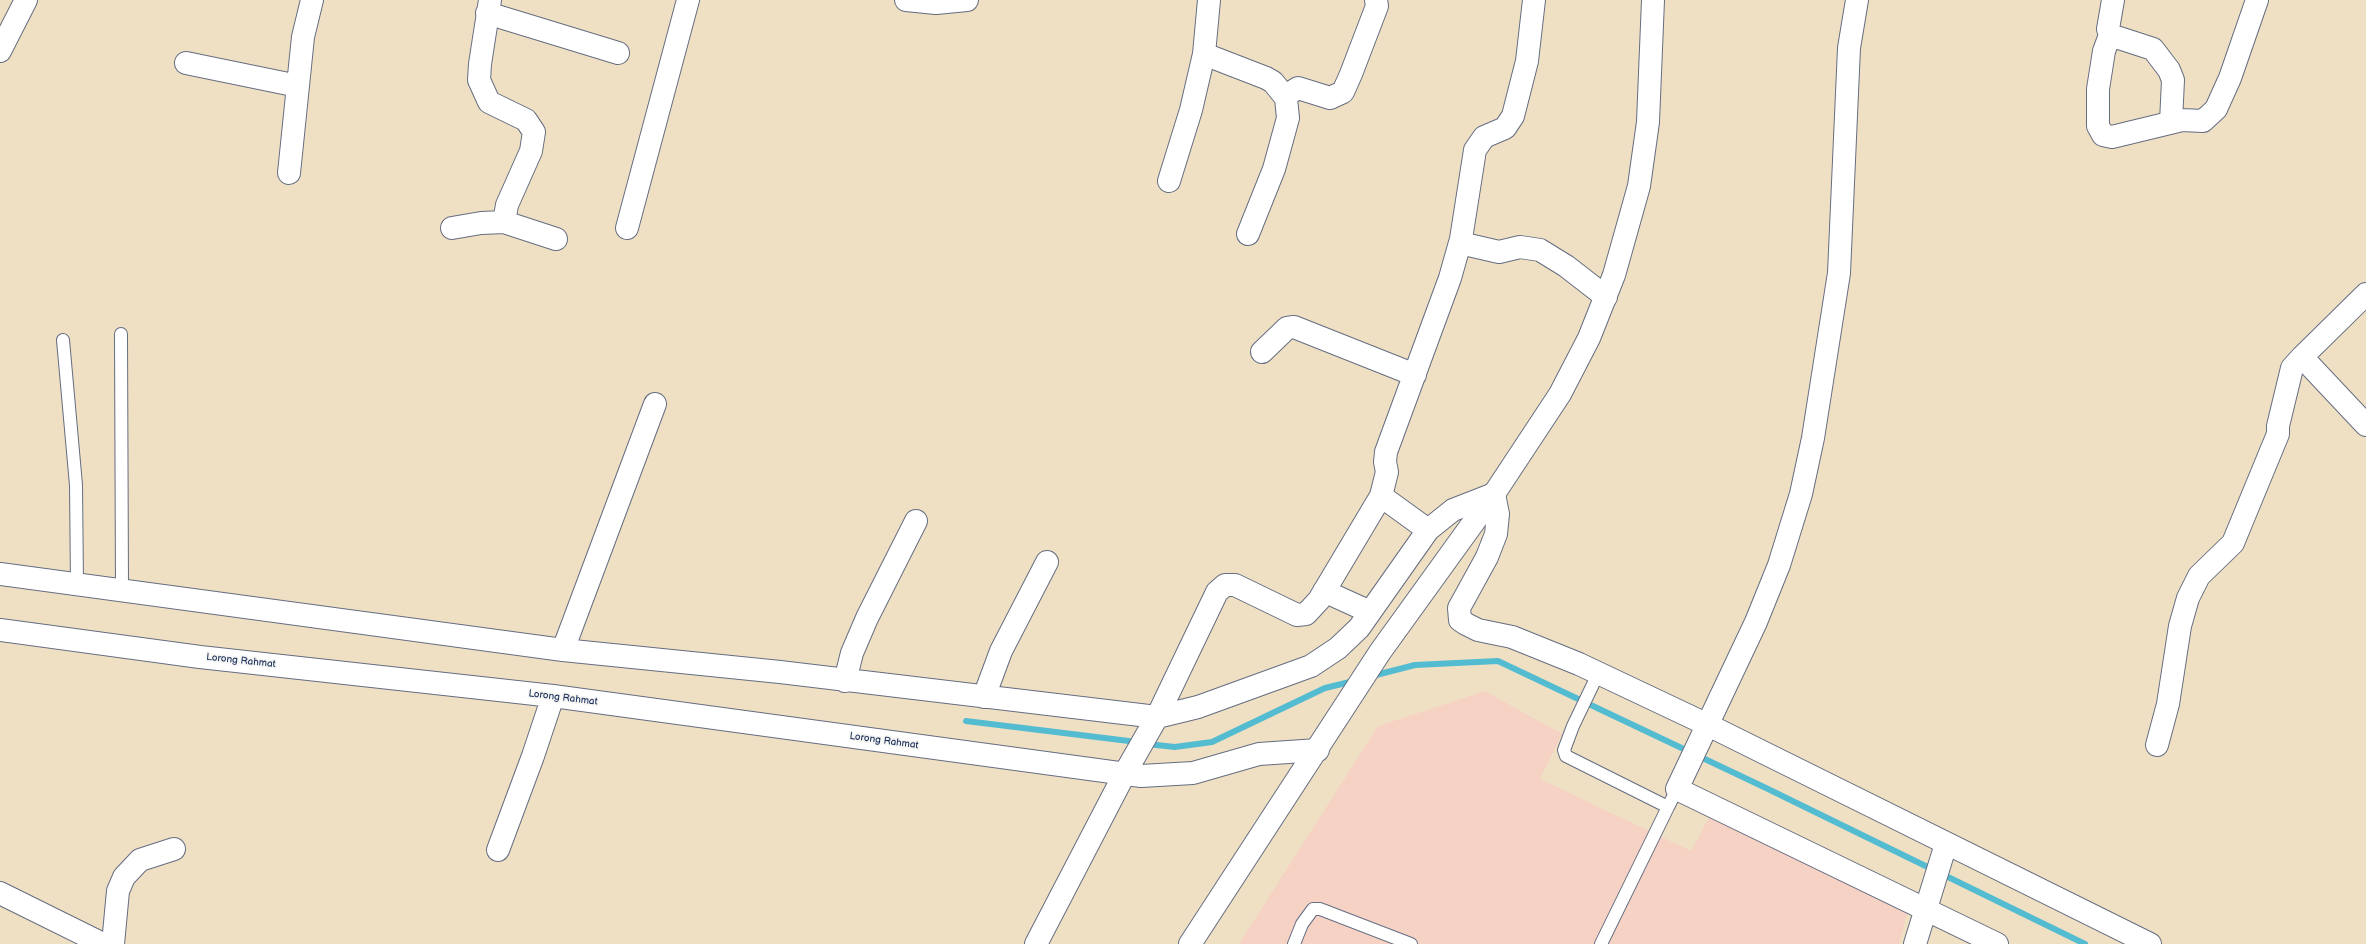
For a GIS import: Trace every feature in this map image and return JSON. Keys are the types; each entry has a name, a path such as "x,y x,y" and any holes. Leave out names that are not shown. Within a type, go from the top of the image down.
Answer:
{"street":[{"path":"0,51 26,0"},
{"path":"289,173 303,37 312,0"},
{"path":"627,228 688,0"},
{"path":"906,0 936,3 967,0"},
{"path":"1168,181 1191,110 1204,54 1209,0"},
{"path":"1285,96 1298,88 1330,98 1343,92 1377,6 1376,0"},
{"path":"1036,944 1127,770 1156,720 1222,587 1234,586 1297,615 1306,614 1312,609 1324,591 1381,496 1387,472 1385,462 1386,452 1450,278 1460,244 1475,150 1484,137 1505,128 1513,116 1527,61 1534,0"},
{"path":"1190,944 1318,750 1380,652 1494,494 1576,366 1606,297 1629,227 1639,186 1648,122 1653,0"},
{"path":"1857,0 1847,71 1839,273 1813,438 1801,494 1779,565 1756,622 1672,798 1998,944"},
{"path":"2113,0 2108,29 2110,35 2104,52 2098,89 2098,126 2103,135 2112,137 2171,122 2203,121 2216,109 2230,78 2257,0"},
{"path":"504,222 507,205 531,151 534,132 526,120 489,102 479,80 489,7 618,53"},
{"path":"2110,35 2117,39 2148,46 2163,60 2173,80 2171,122"},
{"path":"1204,54 1273,82 1285,96 1288,106 1288,118 1274,169 1248,234"},
{"path":"186,63 298,86"},
{"path":"452,228 481,223 504,222 556,239"},
{"path":"1460,244 1498,252 1520,247 1540,250 1566,266 1606,297"},
{"path":"2157,745 2170,691 2180,626 2188,598 2199,576 2233,543 2278,434 2278,426 2292,368 2366,294"},
{"path":"1262,352 1287,328 1294,327 1414,375"},
{"path":"2302,357 2366,425"},
{"path":"563,650 655,404"},
{"path":"0,574 563,650 780,672 1156,720 1198,707 1311,666 1350,638 1428,530 1453,510 1494,494"},
{"path":"1494,494 1498,514 1496,534 1487,557 1459,608 1460,620 1478,630 1512,637 1536,645 1708,725 2150,944"},
{"path":"1381,496 1428,530"},
{"path":"845,681 852,653 866,618 916,520"},
{"path":"984,697 1001,652 1047,562"},
{"path":"1324,591 1370,612"},
{"name":"Lorong Rahmat","path":"0,630 200,657 553,696 1127,770 1146,776 1193,773 1259,754 1318,750"},
{"path":"498,850 533,756 553,696"},
{"path":"1915,944 1924,910 1946,844"},
{"path":"113,944 118,891 124,877 140,860 174,849"},
{"path":"0,894 103,944"}],"lane":[{"path":"121,334 122,590"},
{"path":"63,340 76,485 77,584"},
{"path":"1598,674 1573,726 1564,750 1566,756 1672,798 1601,944"},
{"path":"1294,944 1302,924 1313,909 1320,909 1411,944"}],"shaded area":[{"path":"1485,691 1562,734 1540,779 1691,851 1713,810 1908,910 1899,944 1239,944 1378,726"}],"waterway":[{"path":"1372,676 1415,665 1498,661 1766,788 2085,944"},
{"path":"1147,744 1175,747 1212,742 1325,688 1354,681"},
{"path":"966,721 1137,742"}]}
